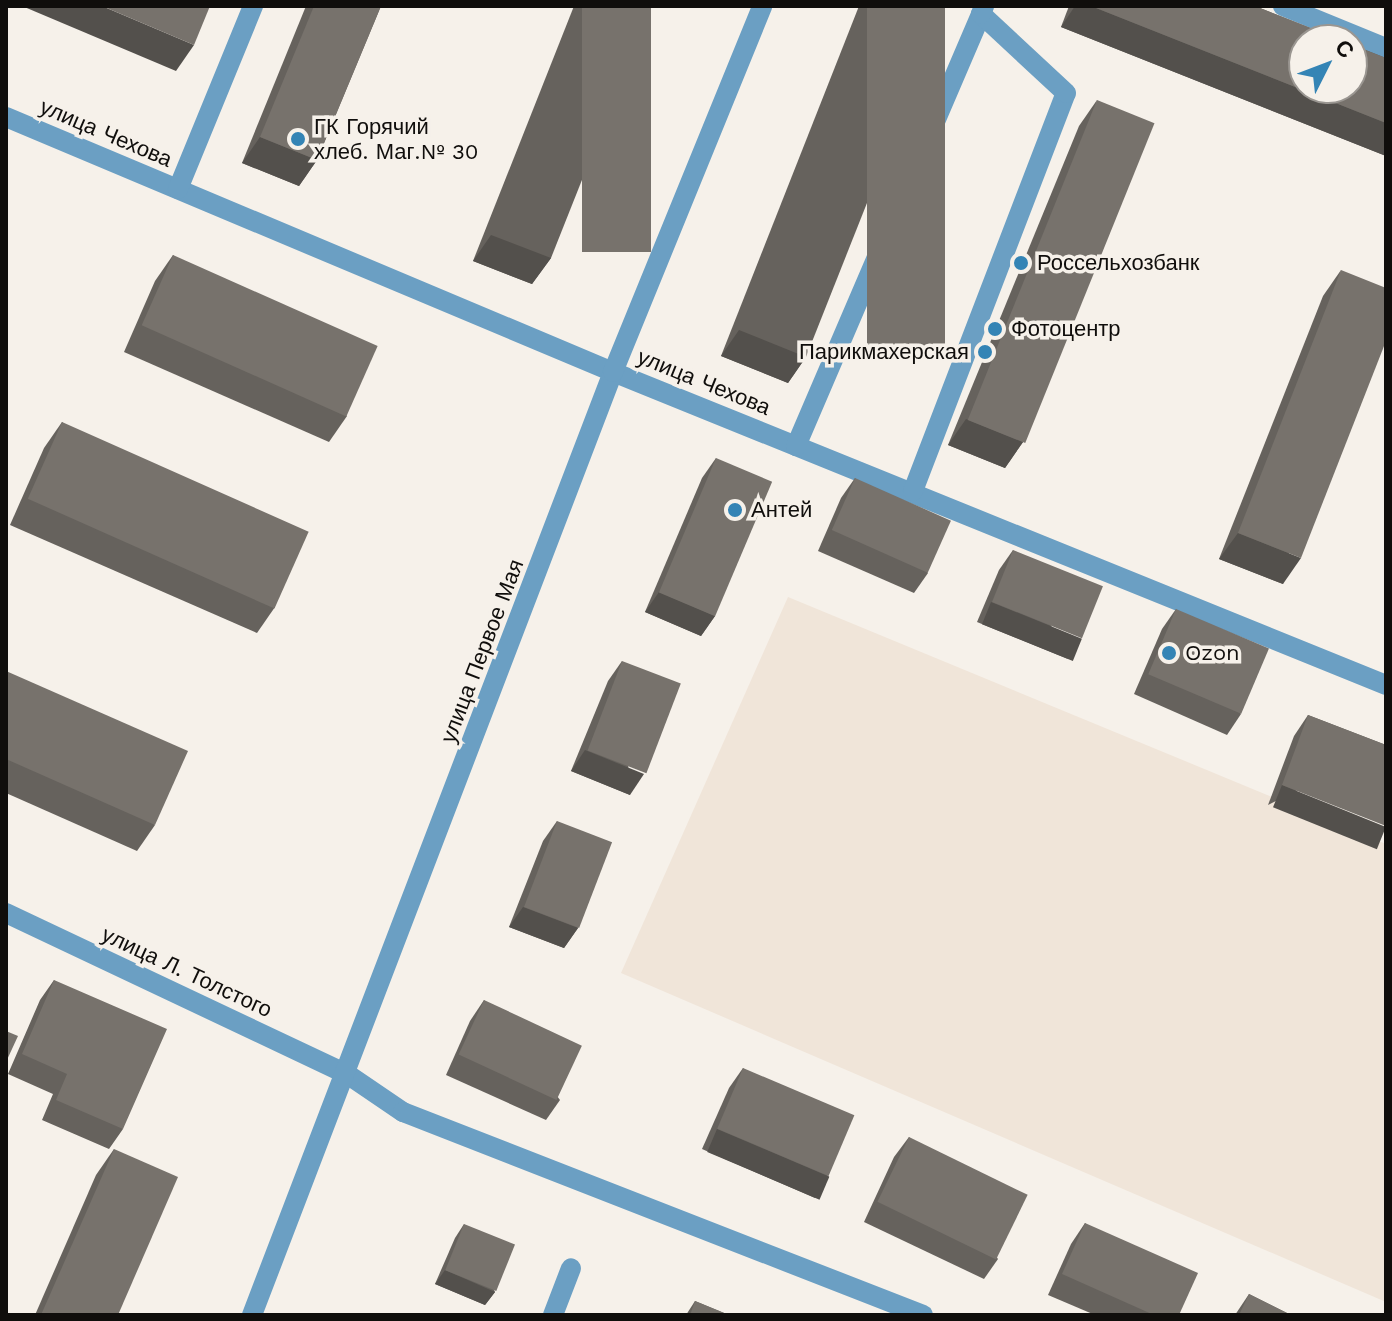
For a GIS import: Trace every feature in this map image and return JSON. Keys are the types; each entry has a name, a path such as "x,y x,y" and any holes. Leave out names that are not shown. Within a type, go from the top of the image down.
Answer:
{"street":[{"path":"178,189 253,6"},
{"name":"улица Первое Мая","path":"252,1315 347,1074 613,372 762,6"},
{"path":"1283,6 1386,48"},
{"path":"796,446 983,10 1066,93 913,491"},
{"name":"улица Чехова","path":"6,117 613,372 1386,685"},
{"name":"улица Л. Толстого","path":"6,913 347,1074 403,1112 923,1315"},
{"path":"553,1315 571,1268"}],"shaded area":[{"path":"788,597 1386,844 1386,1302 621,973"}],"building":[{"path":"102,6 210,6 194,45"},
{"path":"314,6 381,6 317,160 260,137"},
{"path":"582,6 651,6 651,252 582,252"},
{"path":"867,6 945,6 945,354 867,354"},
{"path":"1091,6 1255,6 1301,24 1288,24 1288,84"},
{"path":"1368,51 1386,58 1386,123 1338,104 1368,104"},
{"path":"1097,100 1154,123 1025,443 968,420"},
{"path":"173,255 378,346 346,416 142,325"},
{"path":"1341,270 1386,288 1386,341 1301,558 1238,533"},
{"path":"62,422 309,532 274,609 28,499"},
{"path":"716,458 772,482 715,616 659,592"},
{"path":"855,478 951,521 928,573 832,530"},
{"path":"1013,550 1103,586 1082,638 992,602"},
{"path":"1176,609 1269,648 1241,714 1148,674"},
{"path":"622,661 681,684 646,773 588,751"},
{"path":"6,671 188,751 155,825 6,759"},
{"path":"1308,715 1386,745 1386,826 1282,785"},
{"path":"557,821 612,842 579,928 524,907"},
{"path":"54,980 167,1029 123,1129 56,1100 67,1074 22,1054"},
{"path":"484,1000 582,1046 557,1100 459,1054"},
{"path":"6,1031 18,1036 6,1062"},
{"path":"743,1068 854,1115 829,1176 717,1129"},
{"path":"909,1137 1028,1195 996,1260 877,1202"},
{"path":"114,1149 178,1177 118,1315 41,1315"},
{"path":"1085,1223 1198,1273 1179,1315 1154,1315 1062,1274"},
{"path":"464,1224 515,1245 496,1291 445,1270"},
{"path":"1249,1294 1291,1315 1239,1315"},
{"path":"695,1301 729,1315 690,1315"}],"place":[{"name":"ГК Горячий хлеб. Маг.№ 30","path":"298,139"},
{"name":"Россельхозбанк","path":"1021,263"},
{"name":"Фотоцентр","path":"995,329"},
{"name":"Парикмахерская","path":"985,352"},
{"name":"Антей","path":"735,510"},
{"name":"Ozon","path":"1169,653"}]}
